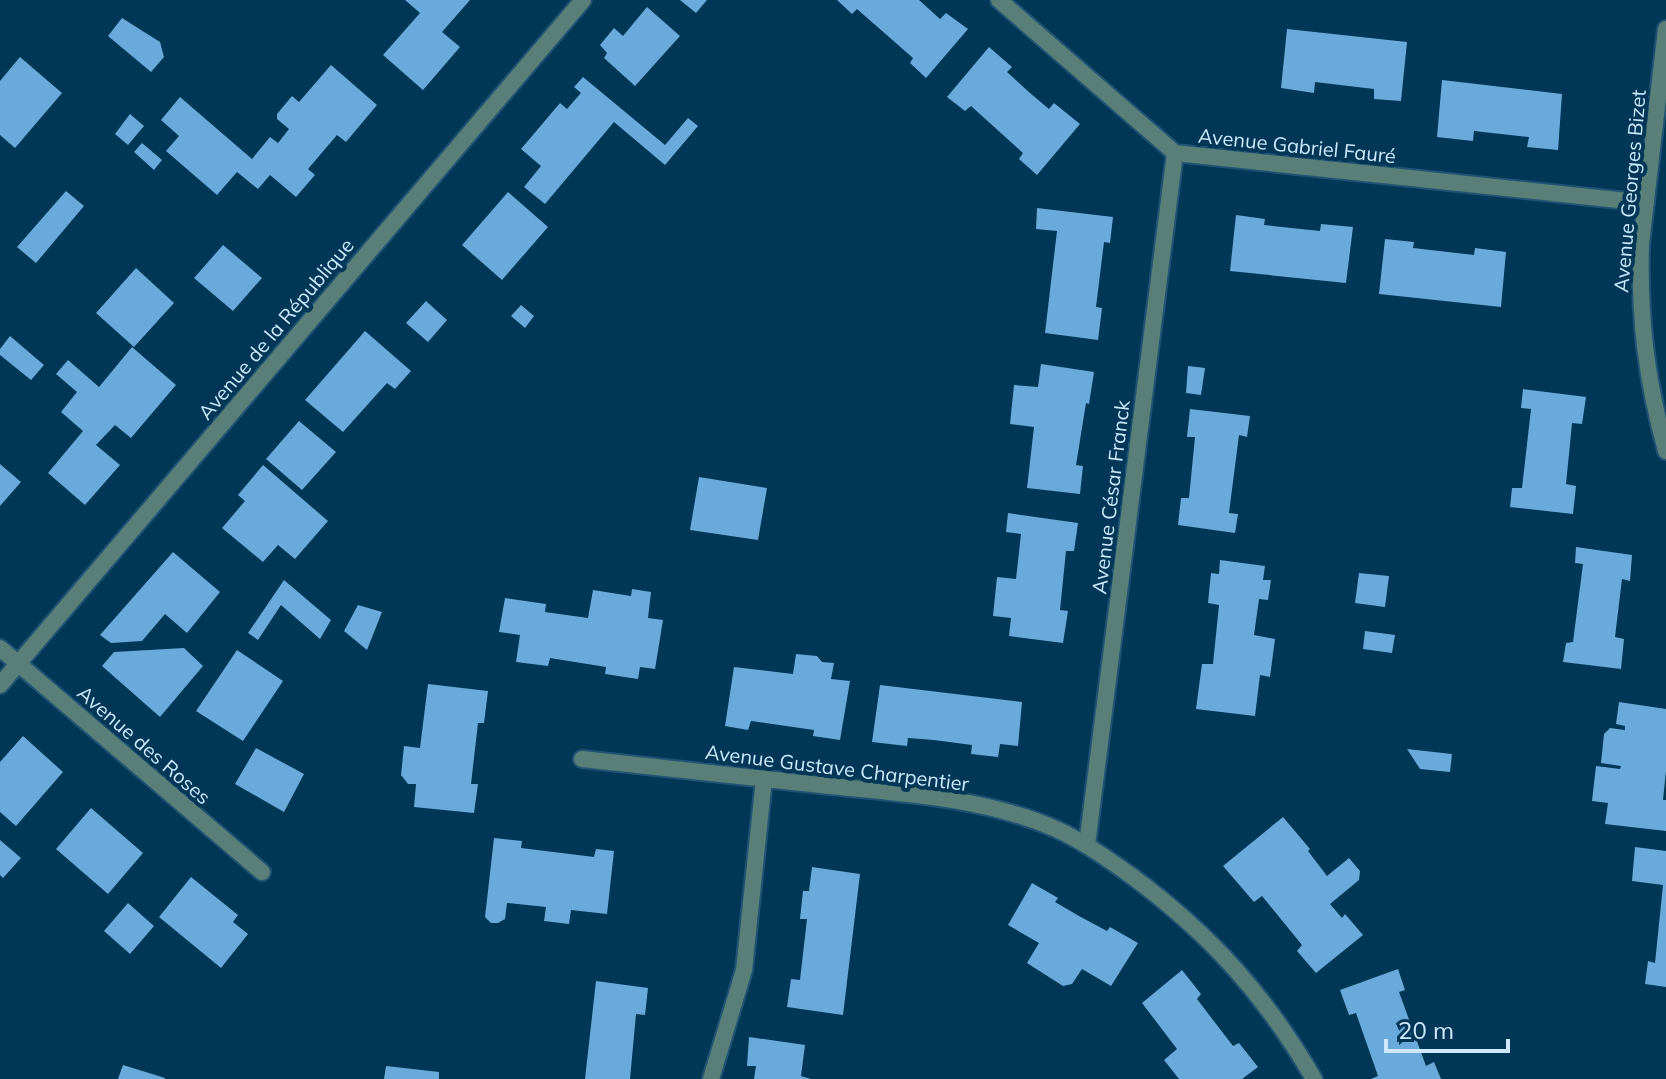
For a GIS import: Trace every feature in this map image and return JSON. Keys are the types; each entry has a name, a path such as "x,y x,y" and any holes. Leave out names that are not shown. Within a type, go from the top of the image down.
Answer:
{"street":[{"name":"Avenue de la République","path":"0,685 583,0"},
{"name":"Avenue Gabriel Fauré","path":"999,0 1175,153 1646,203"},
{"name":"Avenue Georges Bizet","path":"1666,29 1640,271 1648,378 1666,451"},
{"name":"Avenue César Franck","path":"1087,845 1175,153"},
{"name":"Avenue des Roses","path":"0,648 262,872"},
{"name":"Avenue Gustave Charpentier","path":"582,759 952,799 1020,816 1055,829 1087,845 1155,894 1219,949 1273,1014 1314,1079"},
{"path":"711,1079 744,970 764,779"}],"building":[{"path":"405,0 470,0 442,32 460,47 423,90 383,55 420,13"},
{"path":"680,0 707,0 696,13"},
{"path":"837,0 919,0 940,19 946,13 968,29 926,78 910,63 913,58 857,9 852,14"},
{"path":"647,7 680,36 635,86 604,58 607,53 600,45 614,28 623,36"},
{"path":"122,18 160,42 164,57 151,72 108,36"},
{"path":"1287,29 1407,42 1401,101 1374,99 1374,89 1315,82 1314,93 1281,88"},
{"path":"989,47 1012,67 1007,72 1030,93 1049,109 1054,103 1080,124 1037,175 1019,159 1023,153 971,106 965,111 947,97"},
{"path":"20,57 62,93 15,148 0,135 0,81"},
{"path":"331,65 377,105 346,142 337,135 308,169 315,175 296,197 270,175 258,189 237,172 217,195 166,151 179,136 161,120 180,97 252,159 270,137 278,143 289,129 277,119 277,114 292,96 299,102"},
{"path":"583,77 665,145 688,118 698,126 665,165 614,122 545,204 524,187 541,166 521,149 560,103 567,109 581,93 574,87"},
{"path":"1442,80 1562,94 1558,150 1527,147 1529,137 1474,131 1473,141 1437,137"},
{"path":"130,114 144,126 128,145 115,134"},
{"path":"142,143 162,160 154,170 134,152"},
{"path":"66,191 84,206 36,263 17,247"},
{"path":"508,192 548,227 502,280 462,245"},
{"path":"1037,208 1113,217 1110,243 1104,242 1096,307 1102,308 1098,340 1045,333 1057,231 1036,229"},
{"path":"1236,215 1265,219 1264,225 1320,231 1321,224 1353,227 1346,283 1230,271"},
{"path":"1385,239 1414,242 1413,248 1474,255 1475,248 1506,252 1501,307 1379,294"},
{"path":"223,245 262,278 233,311 194,278"},
{"path":"136,268 174,303 134,347 96,313"},
{"path":"426,301 447,320 428,342 406,323"},
{"path":"521,305 534,316 525,328 511,316"},
{"path":"365,331 411,371 395,389 387,383 343,432 305,400"},
{"path":"10,336 44,365 31,380 0,355 0,349"},
{"path":"132,347 176,385 131,438 115,425 96,445 120,465 85,505 48,473 83,431 61,412 77,392 56,374 68,360 99,387"},
{"path":"1041,364 1094,372 1076,465 1083,466 1080,494 1027,488 1034,427 1010,424 1014,385 1038,387"},
{"path":"1188,366 1205,368 1201,395 1186,393"},
{"path":"1523,389 1586,397 1582,424 1572,423 1566,484 1576,486 1573,514 1510,507 1512,488 1522,488 1531,409 1521,408"},
{"path":"1190,409 1250,416 1247,437 1239,435 1229,513 1238,514 1235,533 1178,525 1181,498 1189,498 1195,437 1187,437"},
{"path":"299,421 336,452 302,490 266,459"},
{"path":"0,464 21,482 0,506"},
{"path":"263,465 328,521 295,559 278,545 263,562 222,528 245,501 238,495"},
{"path":"699,477 767,488 758,540 690,530"},
{"path":"1008,513 1078,523 1074,551 1066,551 1060,610 1068,611 1063,643 1009,636 1011,618 993,616 997,577 1016,579 1021,534 1006,532"},
{"path":"1576,547 1632,555 1630,581 1622,579 1615,637 1624,639 1621,669 1563,662 1566,643 1573,642 1583,564 1575,563"},
{"path":"173,552 220,592 187,633 165,614 142,641 111,643 100,635"},
{"path":"1220,560 1265,566 1263,580 1271,580 1268,600 1259,599 1254,635 1275,639 1270,677 1260,675 1255,716 1196,709 1202,664 1213,664 1219,605 1208,603 1211,573 1219,574"},
{"path":"1359,573 1389,576 1385,607 1355,603"},
{"path":"284,580 331,620 320,639 281,605 258,640 248,633"},
{"path":"632,589 651,592 648,618 663,620 655,669 640,667 638,679 605,674 606,667 550,658 548,666 516,662 520,635 499,632 505,598 546,604 545,612 588,618 593,590 631,596"},
{"path":"358,605 382,612 367,650 344,631"},
{"path":"1365,631 1395,635 1392,653 1363,649"},
{"path":"184,648 203,666 160,717 102,666 114,652"},
{"path":"237,650 283,681 243,741 196,711"},
{"path":"796,654 817,656 822,662 834,663 831,679 850,681 840,740 813,736 814,730 751,721 748,730 725,726 734,667 793,674"},
{"path":"428,684 488,691 484,723 478,723 471,784 478,784 474,813 414,807 416,784 408,784 401,775 404,746 420,748"},
{"path":"880,685 1022,702 1018,746 1000,744 998,757 971,754 972,745 934,740 908,738 907,746 872,742"},
{"path":"1619,702 1666,709 1663,800 1666,800 1666,831 1605,824 1608,803 1592,801 1596,766 1620,769 1621,766 1601,763 1604,734 1610,728 1625,730 1625,726 1616,724"},
{"path":"23,736 63,772 16,826 0,812 0,762"},
{"path":"256,748 304,774 284,812 235,784"},
{"path":"1407,749 1452,754 1450,772 1420,769"},
{"path":"91,808 143,853 108,894 56,849"},
{"path":"1283,817 1310,849 1308,851 1327,876 1349,858 1360,871 1359,880 1330,904 1342,918 1345,914 1363,935 1316,973 1297,951 1302,945 1262,896 1254,902 1223,866"},
{"path":"494,838 522,841 521,848 594,857 596,849 614,851 607,914 571,910 569,924 544,921 546,907 507,903 505,919 491,923 485,917"},
{"path":"0,840 21,858 3,878 0,875"},
{"path":"1635,847 1666,851 1666,987 1645,984 1648,961 1655,963 1663,885 1632,881"},
{"path":"812,867 860,874 843,1015 787,1007 791,979 800,980 807,919 800,919 803,891 809,891"},
{"path":"191,877 238,915 233,922 248,934 221,968 159,917"},
{"path":"1032,883 1058,898 1055,902 1079,916 1107,931 1110,927 1138,943 1111,986 1082,969 1072,984 1063,986 1027,963 1039,943 1008,925"},
{"path":"128,903 154,926 130,954 104,931"},
{"path":"1398,969 1405,990 1399,992 1426,1066 1434,1062 1441,1079 1371,1079 1378,1076 1356,1013 1349,1015 1340,990"},
{"path":"1182,970 1201,994 1197,999 1233,1046 1239,1043 1258,1067 1242,1079 1179,1079 1164,1060 1177,1049 1142,1003"},
{"path":"596,981 648,988 645,1015 636,1014 630,1079 585,1079"},
{"path":"749,1037 805,1045 801,1076 811,1079 754,1079 756,1066 747,1066"},
{"path":"123,1065 165,1078 165,1079 118,1079"},
{"path":"386,1066 439,1072 439,1079 384,1079"}]}
